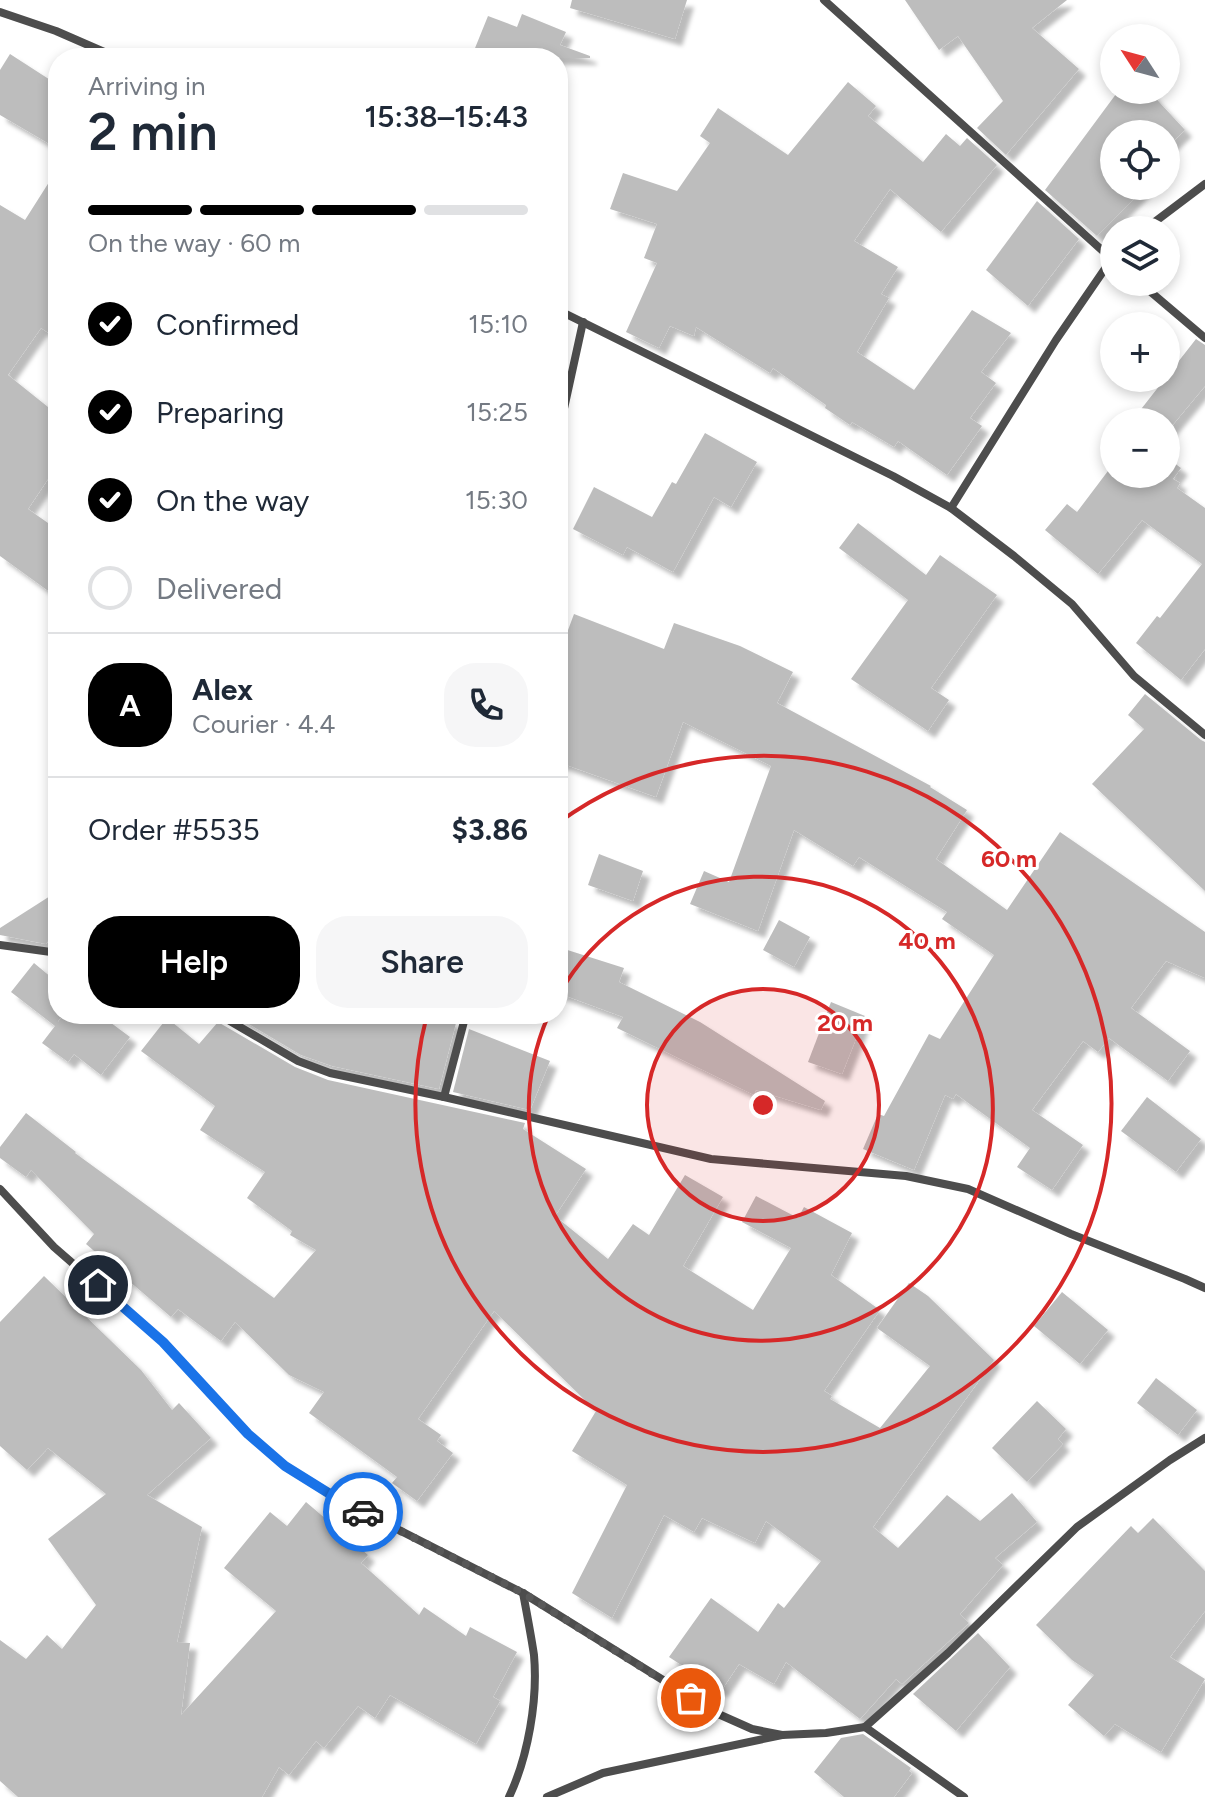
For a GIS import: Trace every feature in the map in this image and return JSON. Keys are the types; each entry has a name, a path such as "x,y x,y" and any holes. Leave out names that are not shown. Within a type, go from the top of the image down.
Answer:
{"street":[{"path":"824,0 1100,246"},
{"path":"0,12 95,48"},
{"path":"1163,216 1205,184"},
{"path":"951,508 1056,340 1100,277"},
{"path":"1156,296 1205,338"},
{"path":"568,315 893,476 951,508 1072,604 1134,676 1205,735"},
{"path":"568,390 583,322"},
{"path":"0,945 48,952"},
{"path":"235,1024 298,1061 330,1073 711,1159 906,1176 968,1189 1205,1288"},
{"path":"444,1097 463,1024"},
{"path":"0,1189 54,1247 163,1342 248,1434 285,1466 338,1499 523,1593 716,1713 752,1729 782,1735"},
{"path":"547,1797 603,1773 782,1735 865,1727 948,1653 1077,1527 1205,1438"},
{"path":"509,1797 519,1777 532,1720 534,1658 523,1593"},
{"path":"865,1727 964,1797"}],"building":[{"path":"572,0 687,0 675,39 570,8"},
{"path":"905,0 1067,0 1032,28 1079,69 1006,155 977,128 1003,101 958,36 939,50"},
{"path":"522,14 566,32 560,45 590,56 590,58 568,58 568,48 475,48 488,16 517,27"},
{"path":"10,54 48,79 48,143 0,115 0,70"},
{"path":"848,82 876,106 868,116 923,162 946,134 960,146 967,138 997,165 941,232 890,189 854,241 898,267 881,294 889,298 857,352 914,390 972,310 1011,333 981,372 996,383 970,418 982,426 947,475 898,441 894,447 852,422 850,425 773,368 770,373 696,327 694,336 670,326 659,348 626,332 657,263 644,258 657,224 610,209 623,173 677,191 710,143 700,136 718,108 788,155"},
{"path":"1109,104 1161,104 1176,120 1100,120 1100,200 1133,200 1117,216 1100,216 1100,233 1097,236 1045,190"},
{"path":"48,184 48,333 41,328 8,375 48,407 48,479 28,509 48,523 48,591 0,556 0,205 25,220"},
{"path":"1037,201 1079,239 1028,306 986,270"},
{"path":"1196,339 1205,345 1205,386 1180,416 1180,408 1142,408 1154,392 1180,392 1180,359"},
{"path":"705,433 757,462 731,507 714,497 673,572 627,547 623,555 573,529 594,487 652,517 672,482 676,484"},
{"path":"1100,482 1100,488 1177,488 1205,508 1205,649 1181,680 1136,643 1202,564 1142,520 1098,574 1045,530 1067,504 1077,512"},
{"path":"858,523 926,575 940,555 997,595 931,688 949,700 928,731 851,679 908,600 839,548"},
{"path":"574,614 664,649 674,623 740,646 793,672 777,703 931,786 967,810 936,859 1007,910 1060,832 1205,932 1205,978 1166,961 1131,1008 1190,1051 1168,1081 1109,1038 1098,1052 1083,1041 1032,1110 1083,1145 1052,1190 1017,1167 1030,1148 956,1094 953,1099 945,1095 914,1170 863,1149 878,1114 884,1116 929,1034 940,1039 994,955 942,919 947,912 859,857 853,866 794,830 758,931 690,904 704,871 729,882 771,766 683,722 656,797 568,766 568,630"},
{"path":"1145,694 1205,742 1205,891 1092,784 1144,729 1128,715"},
{"path":"599,854 643,871 633,901 588,885"},
{"path":"48,897 46,944 0,935 0,928"},
{"path":"779,920 810,937 794,967 763,950"},
{"path":"568,950 624,968 619,982 700,1022 825,1101 821,1110 756,1090 754,1095 617,1028 623,1017 568,997"},
{"path":"34,963 48,975 48,1021 11,992"},
{"path":"831,1002 865,1016 842,1074 808,1062"},
{"path":"52,1024 112,1024 130,1037 101,1075 74,1054 68,1062 42,1043 55,1026"},
{"path":"162,1024 174,1024 199,1044 216,1024 221,1024 295,1067 328,1080 525,1123 523,1129 586,1169 555,1216 608,1259 633,1224 649,1235 685,1175 723,1197 683,1266 753,1310 791,1248 742,1222 756,1196 798,1218 804,1207 852,1233 831,1275 880,1310 824,1391 832,1396 830,1399 880,1428 930,1366 877,1328 909,1283 928,1296 994,1360 873,1527 898,1548 947,1495 980,1521 1012,1493 1037,1522 995,1558 1003,1565 960,1614 969,1623 902,1684 896,1679 860,1719 786,1662 774,1684 739,1664 721,1691 669,1657 711,1598 758,1632 778,1603 784,1608 821,1561 766,1521 755,1543 702,1518 694,1532 664,1515 612,1618 572,1593 627,1485 572,1451 596,1411 494,1311 418,1419 441,1435 437,1441 453,1453 417,1501 392,1483 397,1477 309,1413 324,1392 289,1375 235,1322 221,1341 178,1309 171,1317 86,1244 94,1234 31,1170 26,1177 0,1158 0,1147 26,1113 75,1153 274,1298 316,1250 290,1235 292,1231 247,1198 265,1172 200,1130 215,1106 141,1051"},
{"path":"249,1024 456,1024 439,1089 332,1066 301,1055"},
{"path":"469,1029 550,1061 530,1110 453,1092"},
{"path":"1147,1097 1201,1139 1176,1172 1121,1131"},
{"path":"44,1276 141,1370 172,1410 179,1403 211,1438 147,1495 202,1527 177,1642 190,1643 181,1715 276,1611 224,1568 270,1512 287,1526 306,1502 368,1555 361,1563 419,1615 424,1607 466,1636 470,1627 517,1652 493,1697 500,1701 476,1744 390,1695 375,1718 358,1706 324,1748 316,1741 289,1775 279,1767 262,1797 18,1797 0,1781 0,1640 26,1659 47,1635 62,1649 96,1605 48,1539 106,1494 48,1448 27,1470 0,1446 0,1322"},
{"path":"1062,1292 1108,1330 1080,1364 1034,1326"},
{"path":"1156,1378 1197,1410 1178,1435 1137,1403"},
{"path":"1037,1401 1066,1429 1058,1439 1063,1444 1027,1482 992,1448"},
{"path":"1153,1518 1205,1571 1205,1611 1170,1657 1205,1679 1161,1752 1115,1724 1104,1736 1068,1705 1094,1675 1072,1660 1036,1625 1131,1526 1138,1533"},
{"path":"978,1633 1010,1667 956,1731 913,1694"},
{"path":"863,1734 911,1768 909,1771 912,1773 894,1797 844,1797 814,1772 841,1738"}],"way so far":[{"path":"363,1512 523,1593 691,1698"}],"route":[{"path":"98,1285 163,1342 248,1434 285,1466 363,1512"}]}
